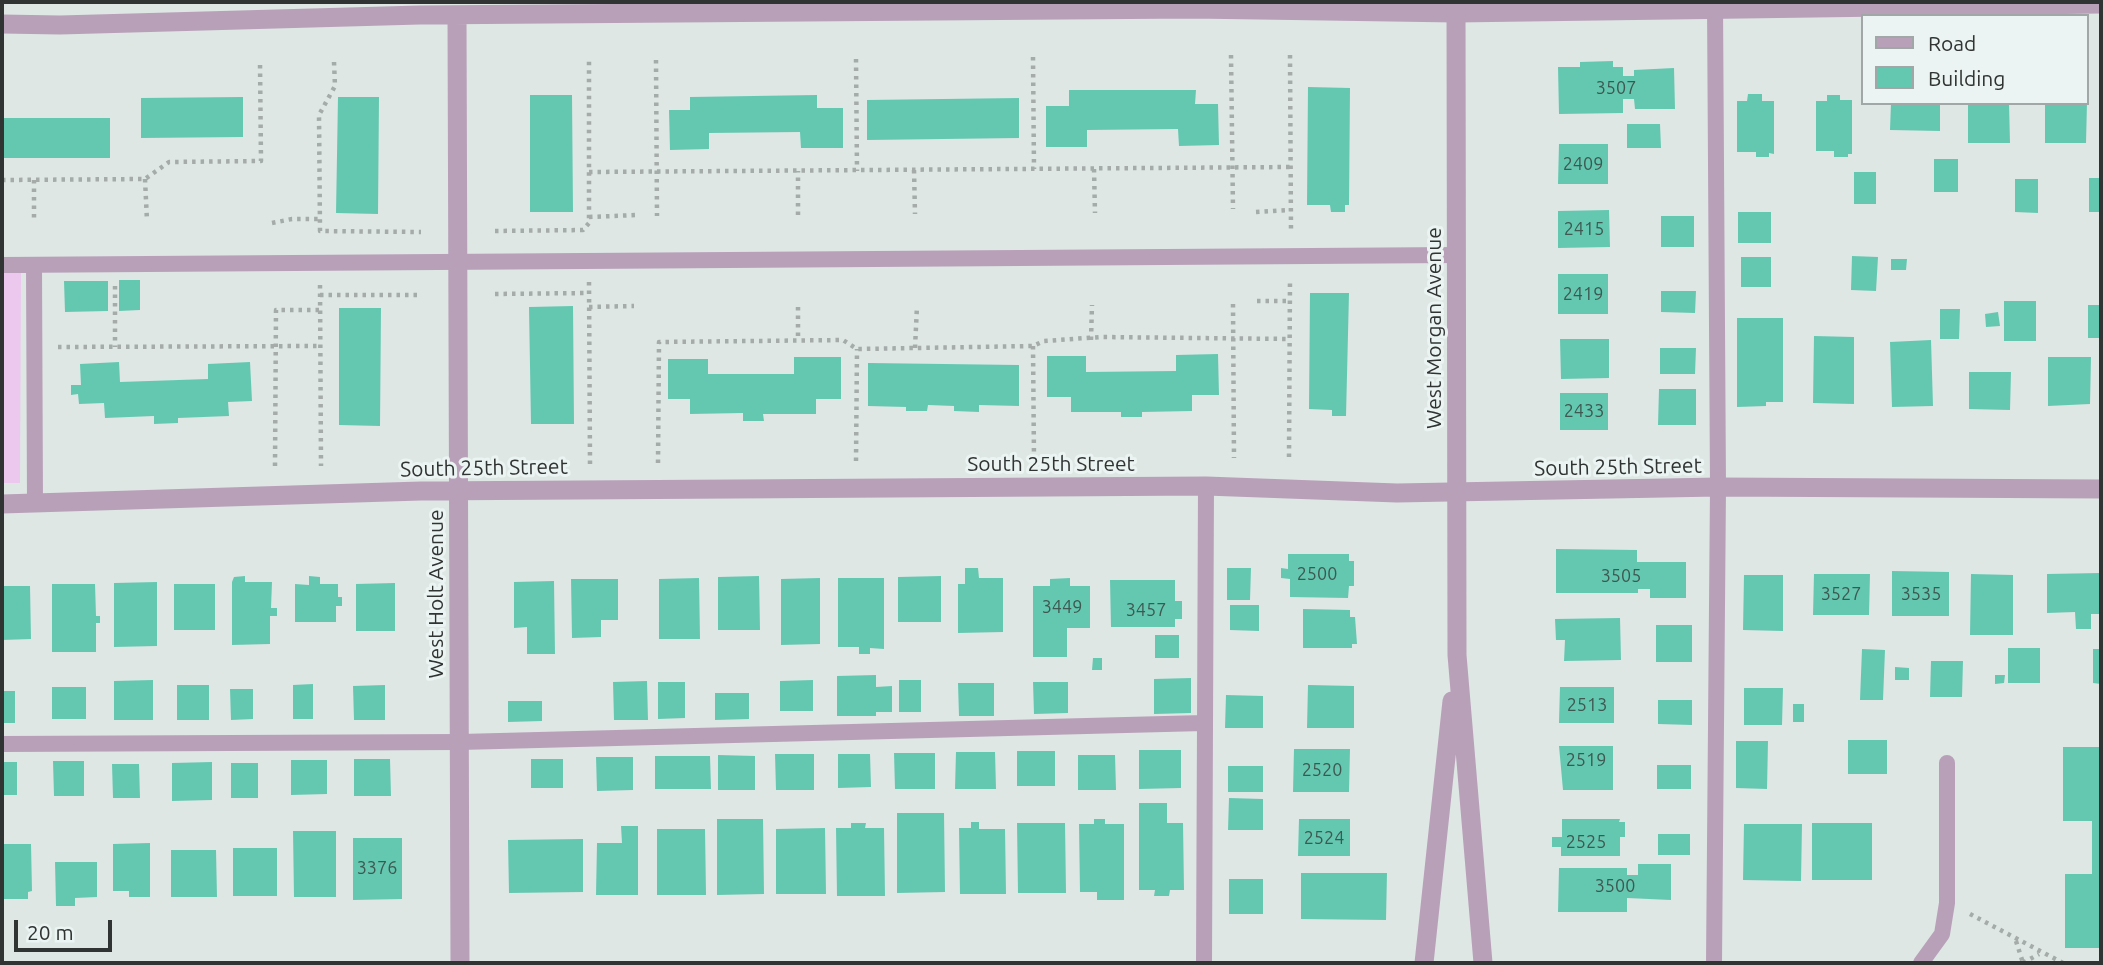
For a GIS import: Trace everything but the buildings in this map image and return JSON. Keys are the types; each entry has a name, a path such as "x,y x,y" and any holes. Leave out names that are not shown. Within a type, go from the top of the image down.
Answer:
{"street":[{"path":"2,24 963,6 2101,4"},
{"name":"West Morgan Avenue","path":"1456,7 1457,655 1483,963"},
{"name":"West Holt Avenue","path":"457,15 460,963"},
{"name":"South 25th Street","path":"2,504 459,491 1206,486 1457,492 1718,487 2101,489"},
{"name":"West Morgan Avenue","path":"1424,963 1457,655"}],"lane":[{"path":"1714,963 1718,487 1715,6"},
{"path":"2,265 1456,255"},
{"path":"34,265 35,504"},
{"path":"1204,963 1206,486"},
{"path":"2,744 460,742 1205,723"},
{"path":"1921,963 1942,934 1947,903 1947,762"}],"path":[{"path":"1231,55 1233,209"},
{"path":"1290,55 1291,231"},
{"path":"1033,57 1034,169"},
{"path":"856,59 858,170"},
{"path":"495,231 583,230 589,223 589,60"},
{"path":"656,60 657,215"},
{"path":"334,62 335,86 319,116 320,232 421,232"},
{"path":"2,180 145,179 169,162 261,161 260,63"},
{"path":"589,172 1290,167"},
{"path":"1094,169 1095,213"},
{"path":"914,170 915,214"},
{"path":"798,171 798,215"},
{"path":"145,179 147,221"},
{"path":"34,180 34,219"},
{"path":"1256,212 1290,211"},
{"path":"589,217 636,215"},
{"path":"272,223 292,219 320,219"},
{"path":"1289,457 1290,256"},
{"path":"589,261 590,464"},
{"path":"319,262 321,466"},
{"path":"495,294 589,293"},
{"path":"320,295 421,295"},
{"path":"1258,301 1290,301"},
{"path":"1091,340 1092,304"},
{"path":"1233,304 1234,458"},
{"path":"589,307 634,306"},
{"path":"915,348 917,306"},
{"path":"798,307 798,341"},
{"path":"275,466 276,310 320,310"},
{"path":"115,317 115,347"},
{"path":"659,463 659,342 843,340 857,349 1033,346 1044,341 1091,340 1101,337 1290,339"},
{"path":"34,347 320,346"},
{"path":"1033,346 1034,460"},
{"path":"856,461 857,349"},
{"path":"1947,903 2063,963"},
{"path":"2016,940 2023,963 2040,953"}],"shaded area":[{"path":"2,265 21,265 20,483 2,483"}]}
